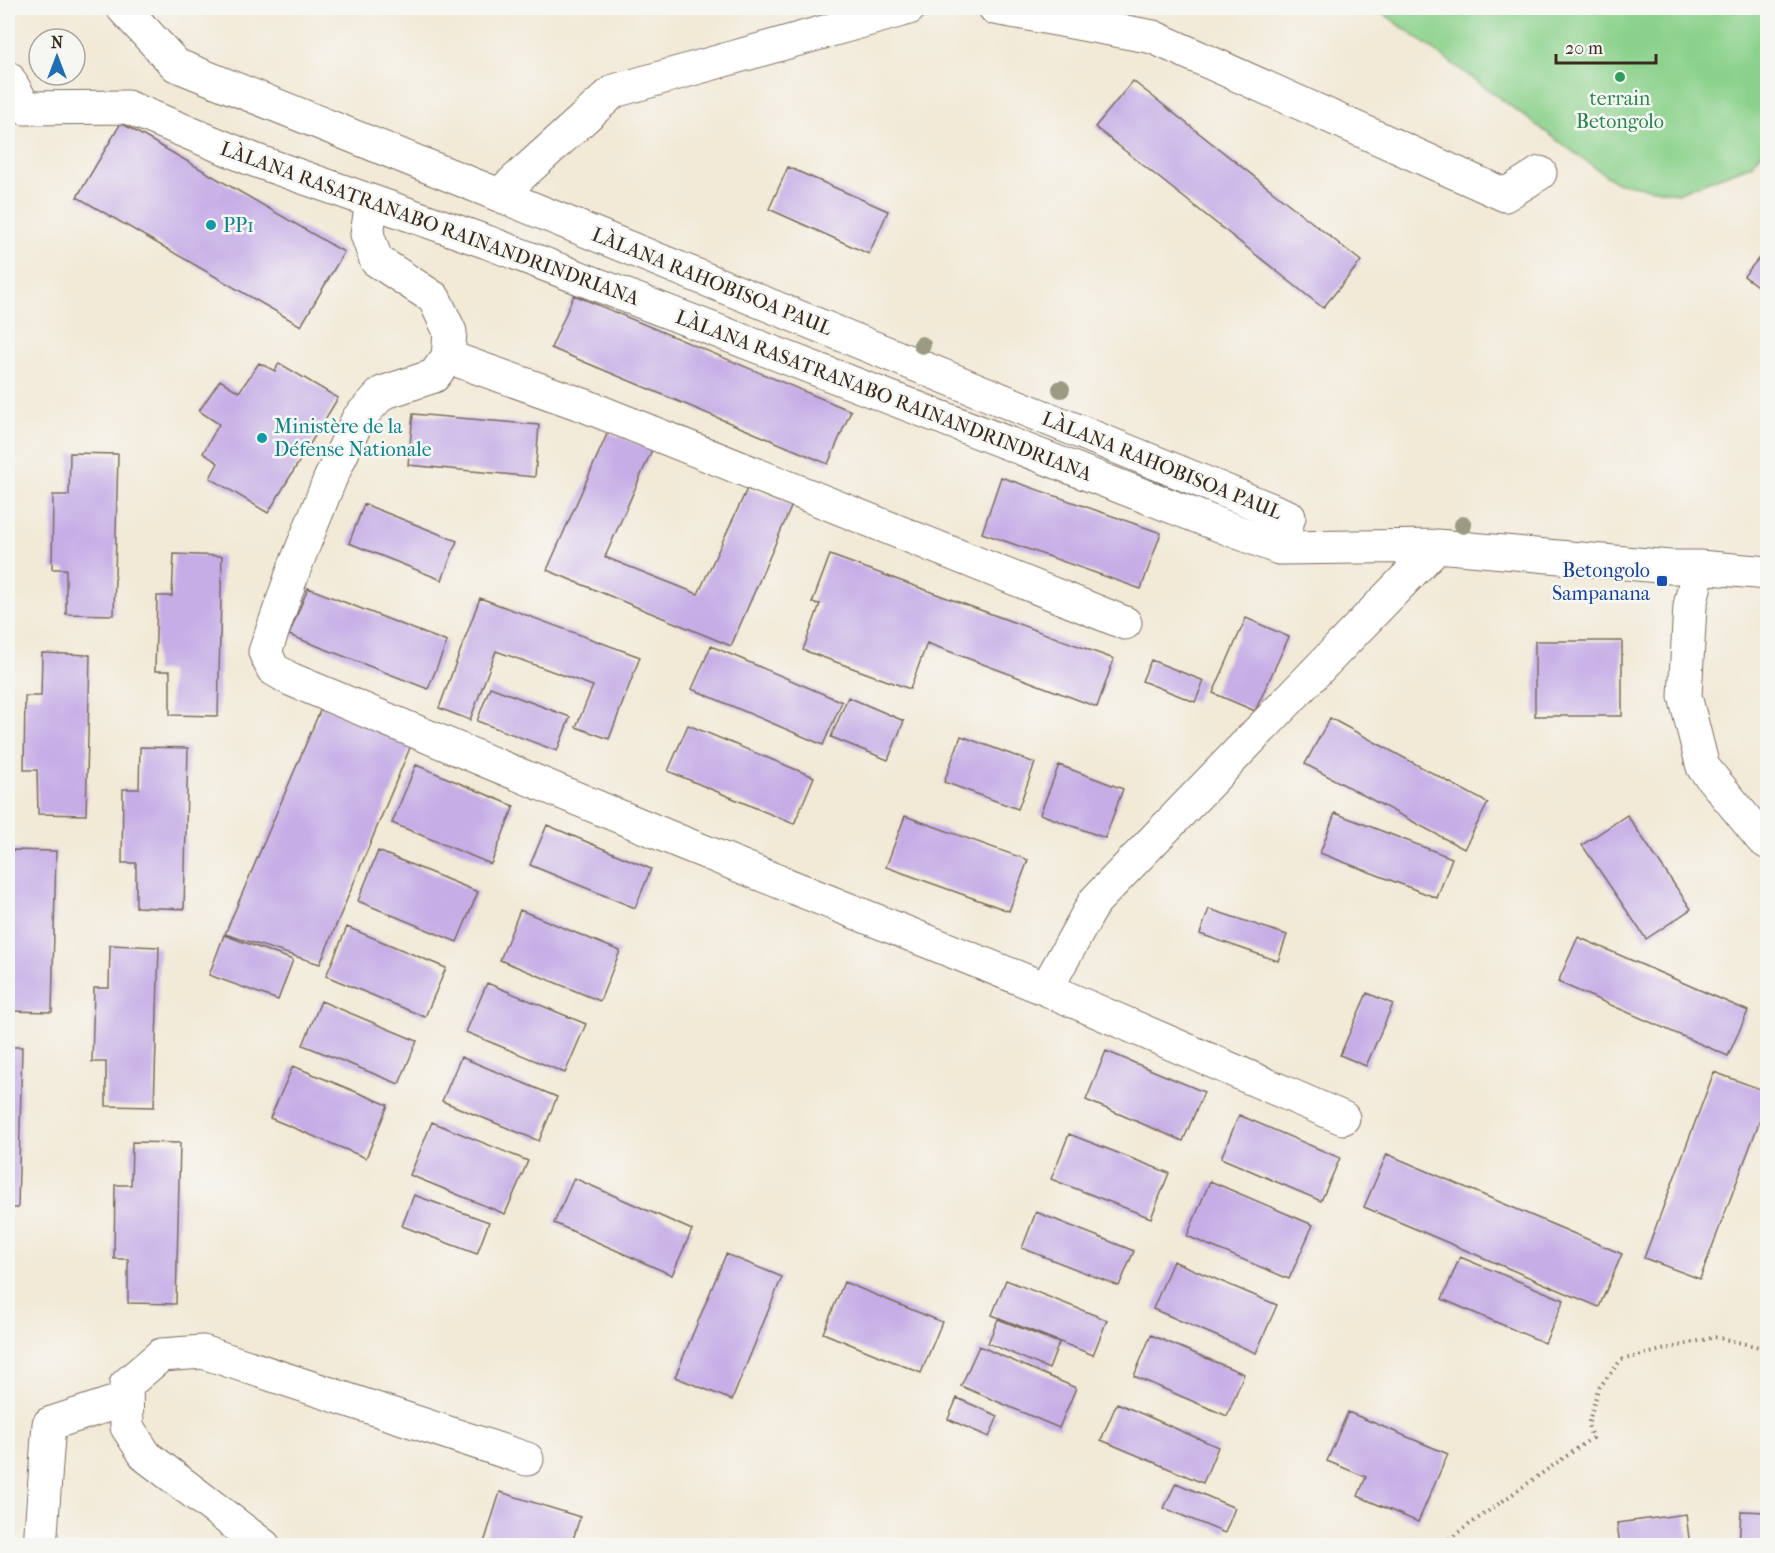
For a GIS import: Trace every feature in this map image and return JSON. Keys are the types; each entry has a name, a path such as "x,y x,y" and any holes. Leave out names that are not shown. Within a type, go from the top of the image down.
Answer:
{"street":[{"name":"LÀLANA RAHOBISOA PAUL","path":"123,8 176,65 1289,517 1279,548"},
{"path":"499,195 614,91 909,8"},
{"path":"995,8 1153,37 1505,195 1540,173"},
{"path":"8,78 16,115"},
{"name":"LÀLANA RASATRANABO RAINANDRINDRIANA","path":"16,115 127,107 255,160 487,242 1279,548 1437,546 1671,567 1767,573"},
{"path":"372,202 367,234 376,260 434,298 450,332 448,357 434,376 381,393 358,419 326,489 294,569 265,652 273,669 290,679 683,843 1046,989 1343,1118"},
{"path":"448,357 586,406 1125,623"},
{"path":"1046,989 1095,901 1437,546"},
{"path":"1699,567 1690,606 1685,696 1700,757 1703,767 1767,843"},
{"path":"264,1545 146,1456 128,1427 126,1385 161,1355 203,1352 527,1459"},
{"path":"40,1545 49,1424 126,1399"}],"path":[{"path":"1439,1545 1592,1438 1588,1425 1599,1389 1621,1360 1715,1337 1767,1349"}],"green space":[{"name":"terrain Betongolo","path":"1376,8 1767,8 1767,147 1751,165 1677,193 1615,182"}],"building":[{"path":"1133,81 1361,261 1323,308 1095,127"},
{"name":"PP1","path":"121,123 344,252 301,326 77,197"},
{"path":"788,167 888,211 869,254 769,209"},
{"path":"1768,247 1768,294 1744,276"},
{"path":"574,295 851,411 828,464 551,348"},
{"name":"Ministère de la Défense Nationale","path":"259,363 275,371 279,363 338,398 268,513 210,478 218,463 203,453 219,424 199,411 220,380 239,392"},
{"path":"413,414 539,425 535,477 408,465"},
{"path":"608,432 652,450 605,557 698,594 747,489 792,505 731,646 547,570"},
{"path":"70,453 118,454 114,615 66,614 66,569 52,569 53,495 69,495"},
{"path":"1001,477 1161,533 1141,589 982,533"},
{"path":"364,504 457,541 442,580 349,543"},
{"path":"174,554 222,556 218,716 170,715 170,671 155,671 157,596 172,596"},
{"path":"830,555 1114,659 1097,707 927,643 910,689 803,650 820,604 812,603"},
{"path":"308,588 447,642 428,689 289,635"},
{"path":"480,598 640,657 609,739 576,727 593,686 496,651 470,720 439,708"},
{"path":"1246,618 1289,637 1255,711 1213,693"},
{"path":"1535,641 1622,641 1622,716 1535,716"},
{"path":"711,646 842,702 823,745 692,689"},
{"path":"42,653 90,655 86,815 38,814 37,770 24,770 25,696 41,696"},
{"path":"1151,660 1204,681 1195,702 1142,681"},
{"path":"490,687 570,717 557,751 477,721"},
{"path":"848,697 904,721 888,760 831,737"},
{"path":"322,706 412,743 320,964 225,934"},
{"path":"1330,718 1488,803 1464,849 1305,764"},
{"path":"688,725 814,777 794,824 668,771"},
{"path":"961,736 1035,763 1018,809 944,782"},
{"path":"140,747 188,748 184,909 136,907 136,863 122,863 123,789 139,789"},
{"path":"416,765 514,806 491,864 392,823"},
{"path":"1059,765 1123,789 1105,838 1040,814"},
{"path":"1335,813 1452,858 1437,898 1320,853"},
{"path":"1627,815 1691,909 1646,939 1582,845"},
{"path":"905,816 1028,860 1009,911 886,867"},
{"path":"547,825 651,869 635,908 530,865"},
{"path":"8,850 56,851 52,1012 8,1011"},
{"path":"378,851 478,892 457,942 358,901"},
{"path":"1209,909 1287,935 1278,961 1200,934"},
{"path":"520,910 620,951 600,1001 500,960"},
{"path":"347,927 446,968 425,1017 326,976"},
{"path":"224,935 293,960 278,1000 209,975"},
{"path":"1578,937 1748,1011 1728,1056 1558,982"},
{"path":"110,945 159,947 154,1107 106,1106 106,1062 92,1062 94,988 109,988"},
{"path":"487,983 586,1024 565,1073 466,1032"},
{"path":"1367,993 1393,1004 1366,1066 1340,1055"},
{"path":"321,1001 417,1041 399,1084 303,1045"},
{"path":"8,1047 22,1047 18,1208 8,1208"},
{"path":"1106,1051 1204,1092 1183,1141 1086,1100"},
{"path":"461,1057 557,1097 539,1141 442,1101"},
{"path":"293,1066 388,1105 366,1158 270,1118"},
{"path":"1714,1072 1768,1092 1768,1099 1700,1279 1644,1258"},
{"path":"1239,1115 1340,1158 1321,1201 1221,1158"},
{"path":"432,1122 528,1161 505,1214 410,1175"},
{"path":"1069,1134 1169,1173 1151,1218 1051,1179"},
{"path":"132,1142 180,1143 176,1304 128,1303 128,1259 114,1259 115,1185 131,1185"},
{"path":"1387,1154 1622,1254 1599,1307 1364,1207"},
{"path":"574,1178 692,1230 672,1275 554,1223"},
{"path":"1210,1181 1313,1225 1289,1279 1187,1236"},
{"path":"414,1195 489,1222 477,1254 402,1226"},
{"path":"1036,1212 1134,1251 1119,1286 1022,1248"},
{"path":"726,1254 782,1277 732,1400 675,1377"},
{"path":"1460,1257 1564,1300 1545,1343 1442,1299"},
{"path":"1173,1261 1277,1305 1256,1353 1153,1309"},
{"path":"1006,1280 1107,1320 1093,1355 992,1315"},
{"path":"844,1282 942,1322 921,1373 823,1333"},
{"path":"998,1319 1059,1343 1049,1369 988,1343"},
{"path":"1151,1335 1244,1374 1227,1416 1134,1376"},
{"path":"979,1346 1076,1388 1059,1428 961,1386"},
{"path":"957,1398 998,1416 989,1437 948,1419"},
{"path":"1117,1403 1218,1447 1203,1483 1101,1440"},
{"path":"1348,1412 1448,1454 1418,1522 1358,1496 1366,1477 1327,1461"},
{"path":"1176,1483 1235,1508 1225,1533 1164,1508"},
{"path":"500,1492 580,1517 571,1546 483,1546"},
{"path":"1741,1511 1768,1512 1768,1546 1739,1546"},
{"path":"1686,1514 1690,1546 1620,1546 1617,1523"}],"place":[{"name":"terrain Betongolo","path":"1620,77"},
{"name":"PP1","path":"211,225"},
{"name":"Ministère de la Défense Nationale","path":"262,438"},
{"name":"Betongolo Sampanana","path":"1662,581"}]}
